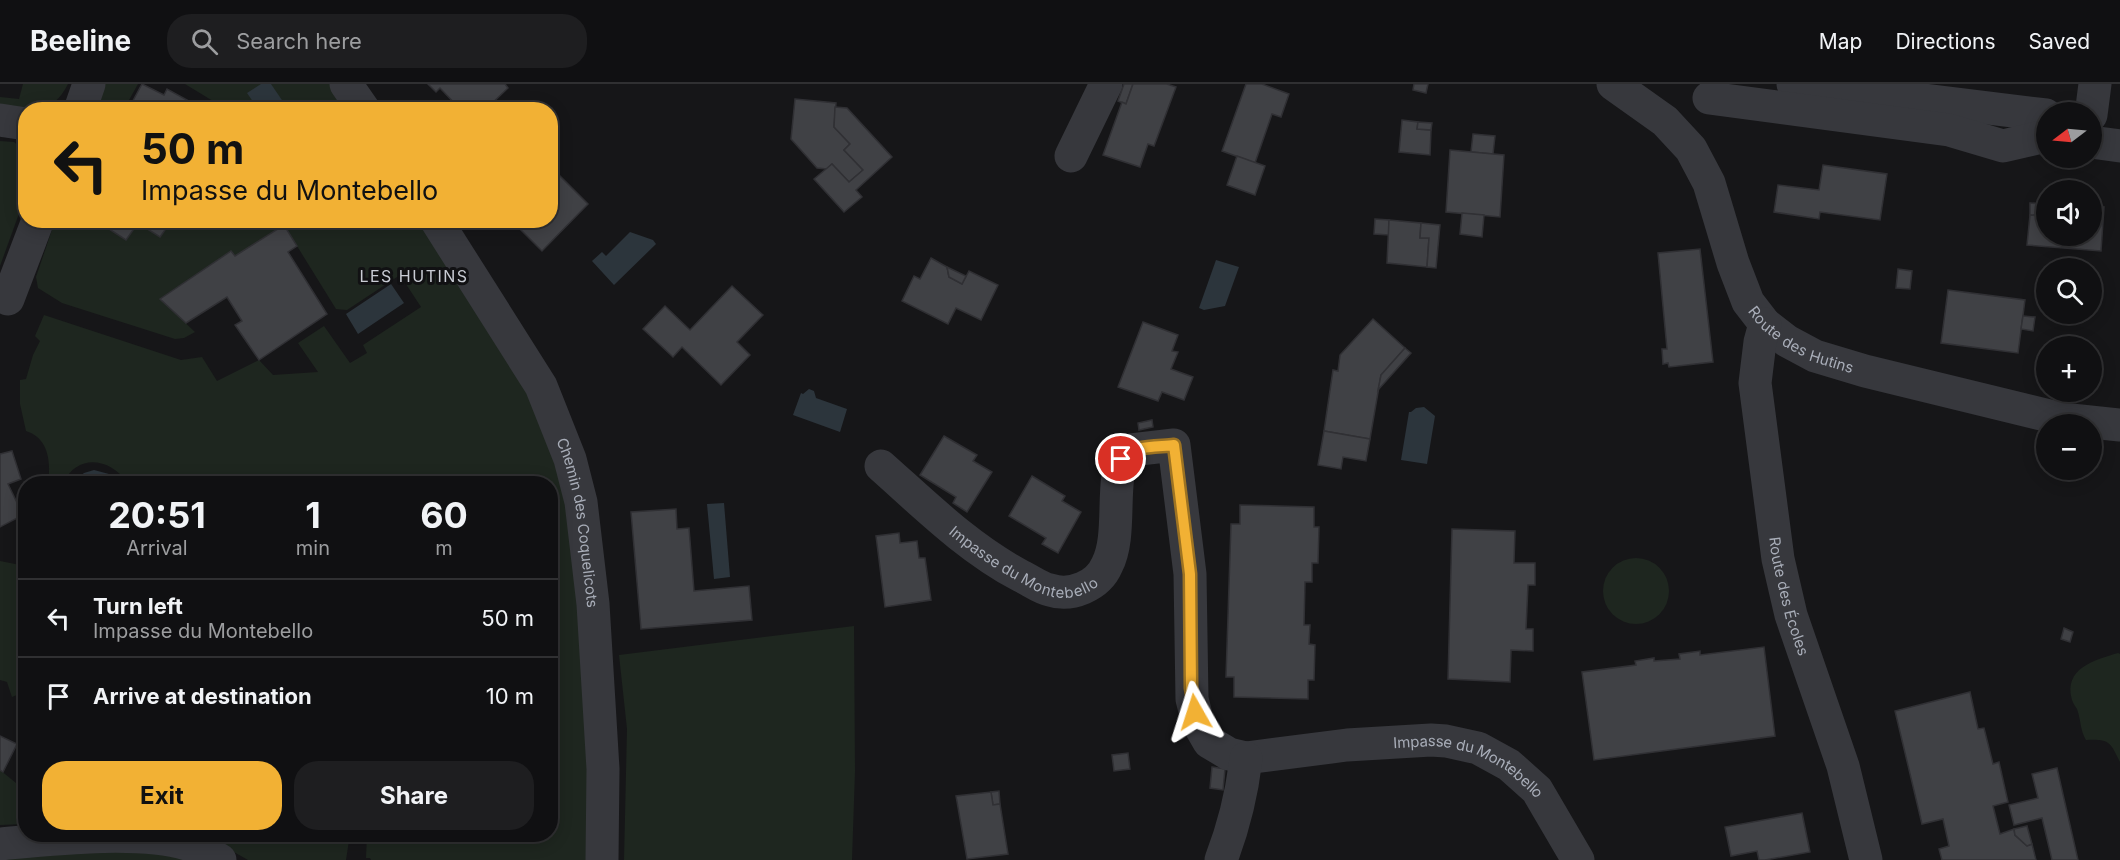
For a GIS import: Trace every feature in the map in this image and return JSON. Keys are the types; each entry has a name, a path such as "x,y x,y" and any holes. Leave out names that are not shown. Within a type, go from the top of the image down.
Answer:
{"street":[{"path":"83,102 89,84"},
{"path":"346,84 358,102"},
{"path":"1071,156 1106,84"},
{"name":"Route des Hutins","path":"1613,84 1665,121 1691,149 1709,183 1733,263 1748,302 1765,324 1787,341 1815,356 1864,371 2052,417 2120,425"},
{"path":"1793,84 2036,114"},
{"path":"2093,102 2095,84"},
{"path":"1675,130 1711,91 1949,130 2003,146 2036,138"},
{"path":"0,120 18,123"},
{"path":"2102,144 2120,146"},
{"path":"8,299 35,228"},
{"name":"Chemin des Coquelicots","path":"441,228 541,386 570,459 581,502 593,604 603,769 602,860"},
{"name":"Route des Écoles","path":"1765,324 1760,342 1755,382 1778,558 1791,615 1843,766 1866,860"},
{"name":"Impasse du Montebello","path":"881,466 966,542 987,557 1048,590 1071,592 1096,581 1107,566 1114,534 1119,466 1125,453 1131,450 1174,445 1189,566 1191,688 1195,712 1202,733 1209,742 1229,754 1246,758 1347,745 1431,740 1478,748 1509,765 1537,790 1578,860"},
{"path":"1221,860 1235,825 1243,789 1246,758"},
{"path":"0,844 28,842"},
{"path":"172,842 190,845 220,860"}],"shaded area":[{"path":"23,84 68,84 54,102 18,102 18,111 0,112 0,97 19,99"},
{"path":"101,84 138,84 128,102 95,102"},
{"path":"185,84 331,84 344,102 215,102"},
{"path":"261,84 271,84 283,102 253,102 247,93"},
{"path":"0,141 14,142 18,145 18,216 0,266"},
{"path":"53,228 106,228 126,240 134,228 146,228 160,237 167,228 279,228 235,256 231,251 160,299 195,332 184,338 175,339 62,303 38,288 36,277"},
{"path":"286,228 430,228 519,366 564,488 583,630 591,860 371,860 366,858 367,842 558,842 558,476 122,476 112,468 94,462 77,467 67,476 48,476 47,452 44,445 34,434 26,431 20,404 20,380 26,379 40,341 35,336 44,315 181,360 202,357 217,381 259,360 273,375 318,372 298,343 324,326 350,363 367,353 363,345 421,307 400,275 347,310 336,309"},
{"path":"630,232 653,240 656,244 614,285 592,261 602,252 606,256"},
{"path":"1216,260 1239,267 1225,306 1204,310 1199,308"},
{"path":"391,284 404,303 358,334 346,314"},
{"path":"809,389 814,391 816,398 847,409 840,432 793,415 801,393"},
{"path":"1424,407 1435,416 1427,464 1401,460 1409,412"},
{"path":"94,470 111,476 80,476"},
{"path":"724,503 730,577 714,579 707,504"},
{"path":"1636,558 1649,560 1659,568 1667,578 1669,591 1667,604 1659,614 1649,622 1636,624 1623,622 1613,614 1605,604 1603,591 1605,578 1613,568 1623,560"},
{"path":"0,561 18,565 18,694 12,697 7,682 0,680"},
{"path":"854,626 855,771 852,860 624,860 627,729 619,655"},
{"path":"2120,654 2120,762 2114,750 2105,741 2086,740 2070,689 2072,680 2083,667"},
{"path":"0,770 16,783 18,779 18,824 0,825"},
{"path":"349,842 346,860 248,860 218,843"},
{"path":"141,850 195,860 0,860 0,856"}],"building":[{"path":"142,84 164,95 167,89 191,102 132,102"},
{"path":"428,84 505,84 508,88 493,102 453,102 440,88 436,92"},
{"path":"1124,84 1133,84 1126,104 1118,101"},
{"path":"1133,84 1167,84 1176,87 1154,146 1148,144 1140,167 1103,155 1122,102 1126,104"},
{"path":"1246,84 1262,84 1289,94 1281,117 1272,114 1255,163 1222,151"},
{"path":"1414,84 1428,84 1426,93 1413,90"},
{"path":"795,99 836,103 834,127 850,144 844,150 863,170 849,182 832,164 827,169 817,168 791,139"},
{"path":"835,107 847,108 892,157 856,190 862,197 844,212 814,179 832,164 849,182 863,170 844,150 850,144 834,127"},
{"path":"1402,120 1418,122 1417,129 1431,130 1430,155 1399,152"},
{"path":"1418,122 1432,123 1431,130 1417,129"},
{"path":"1473,134 1495,136 1493,154 1471,152"},
{"path":"1450,150 1504,155 1500,217 1446,212"},
{"path":"1237,156 1265,166 1255,195 1227,185"},
{"path":"1823,165 1887,174 1880,220 1820,212 1819,219 1774,212 1778,185 1819,190"},
{"path":"558,174 588,204 542,251 519,228 558,228"},
{"path":"2030,203 2036,203 2036,215 2030,215"},
{"path":"2102,207 2104,207 2102,236"},
{"path":"1462,213 1484,215 1482,237 1460,234"},
{"path":"2030,215 2036,215 2036,246 2027,245"},
{"path":"1375,219 1389,220 1389,235 1374,234"},
{"path":"1389,220 1421,223 1420,238 1429,238 1427,267 1387,263"},
{"path":"1421,223 1440,225 1436,268 1427,267 1429,238 1420,238"},
{"path":"107,228 134,228 126,240"},
{"path":"146,228 166,228 160,237"},
{"path":"279,228 286,228 297,246 288,252 327,314 259,360 235,325 242,321 227,297 186,323 160,299 231,251 235,256"},
{"path":"2039,246 2101,246 2101,251"},
{"path":"1700,249 1713,362 1669,367 1668,363 1663,364 1662,349 1667,349 1658,253"},
{"path":"931,258 947,267 949,277 962,284 969,271 998,285 981,320 956,308 948,324 902,301 914,276 920,279"},
{"path":"947,267 966,276 962,284 949,277"},
{"path":"1898,269 1912,271 1910,289 1896,288"},
{"path":"732,286 763,315 737,342 750,355 721,385 682,347 673,357 643,329 665,306 690,330"},
{"path":"1948,290 2025,300 2018,353 1941,343"},
{"path":"2023,316 2035,317 2033,331 2021,329"},
{"path":"1373,319 1405,348 1381,375 1370,439 1324,431 1333,370 1338,371 1340,355"},
{"path":"1143,322 1178,335 1172,351 1178,352 1171,369 1193,377 1184,400 1162,392 1158,401 1118,387"},
{"path":"1405,348 1411,353 1378,390 1381,375"},
{"path":"1152,420 1153,427 1139,430 1138,423"},
{"path":"1324,431 1370,439 1366,461 1343,457 1341,469 1318,465"},
{"path":"944,436 977,455 973,461 992,472 967,512 953,503 956,497 920,475"},
{"path":"12,451 20,476 18,476 18,480 8,484 18,505 18,518 0,527 0,454"},
{"path":"1032,476 1065,496 1062,501 1081,512 1058,553 1042,544 1046,538 1009,516"},
{"path":"1240,505 1314,507 1314,527 1319,527 1318,563 1312,563 1312,582 1305,582 1304,625 1310,625 1309,644 1315,645 1314,680 1308,680 1308,699 1234,697 1234,677 1226,677 1231,524 1240,524"},
{"path":"676,509 677,529 689,528 694,591 749,586 752,620 641,629 631,512"},
{"path":"1452,529 1515,531 1514,563 1535,563 1535,585 1528,585 1526,629 1533,629 1533,651 1511,650 1510,682 1448,679"},
{"path":"899,533 900,543 917,541 919,558 925,558 931,600 885,607 876,536"},
{"path":"2064,628 2073,632 2070,642 2061,639"},
{"path":"1764,647 1775,736 1594,760 1582,672 1636,665 1635,661 1654,658 1654,661 1680,659 1679,654 1700,651 1700,655"},
{"path":"1970,692 1978,729 1984,728 1993,764 1999,762 2008,802 1993,806 2000,834 2014,829 2015,835 2027,846 2032,844 2036,860 1942,860 1939,849 1949,846 1943,819 1922,824 1895,711"},
{"path":"0,736 17,744 3,772 0,770"},
{"path":"1128,753 1130,769 1114,771 1112,755"},
{"path":"1212,767 1225,769 1223,790 1210,788"},
{"path":"2057,768 2078,860 2052,860 2042,818 2014,825 2009,805 2038,798 2032,774"},
{"path":"999,791 1000,804 993,805 991,792"},
{"path":"991,792 993,805 1000,804 1008,854 967,859 956,796"},
{"path":"1802,813 1810,852 1765,860 1759,860 1757,851 1731,856 1725,827"},
{"path":"2027,826 2032,844 2027,846 2015,835 2014,829"}],"district":[{"name":"LES HUTINS","path":"414,276"}],"route":[{"path":"1121,459 1131,450 1174,445 1190,574 1191,688 1195,712"}]}
